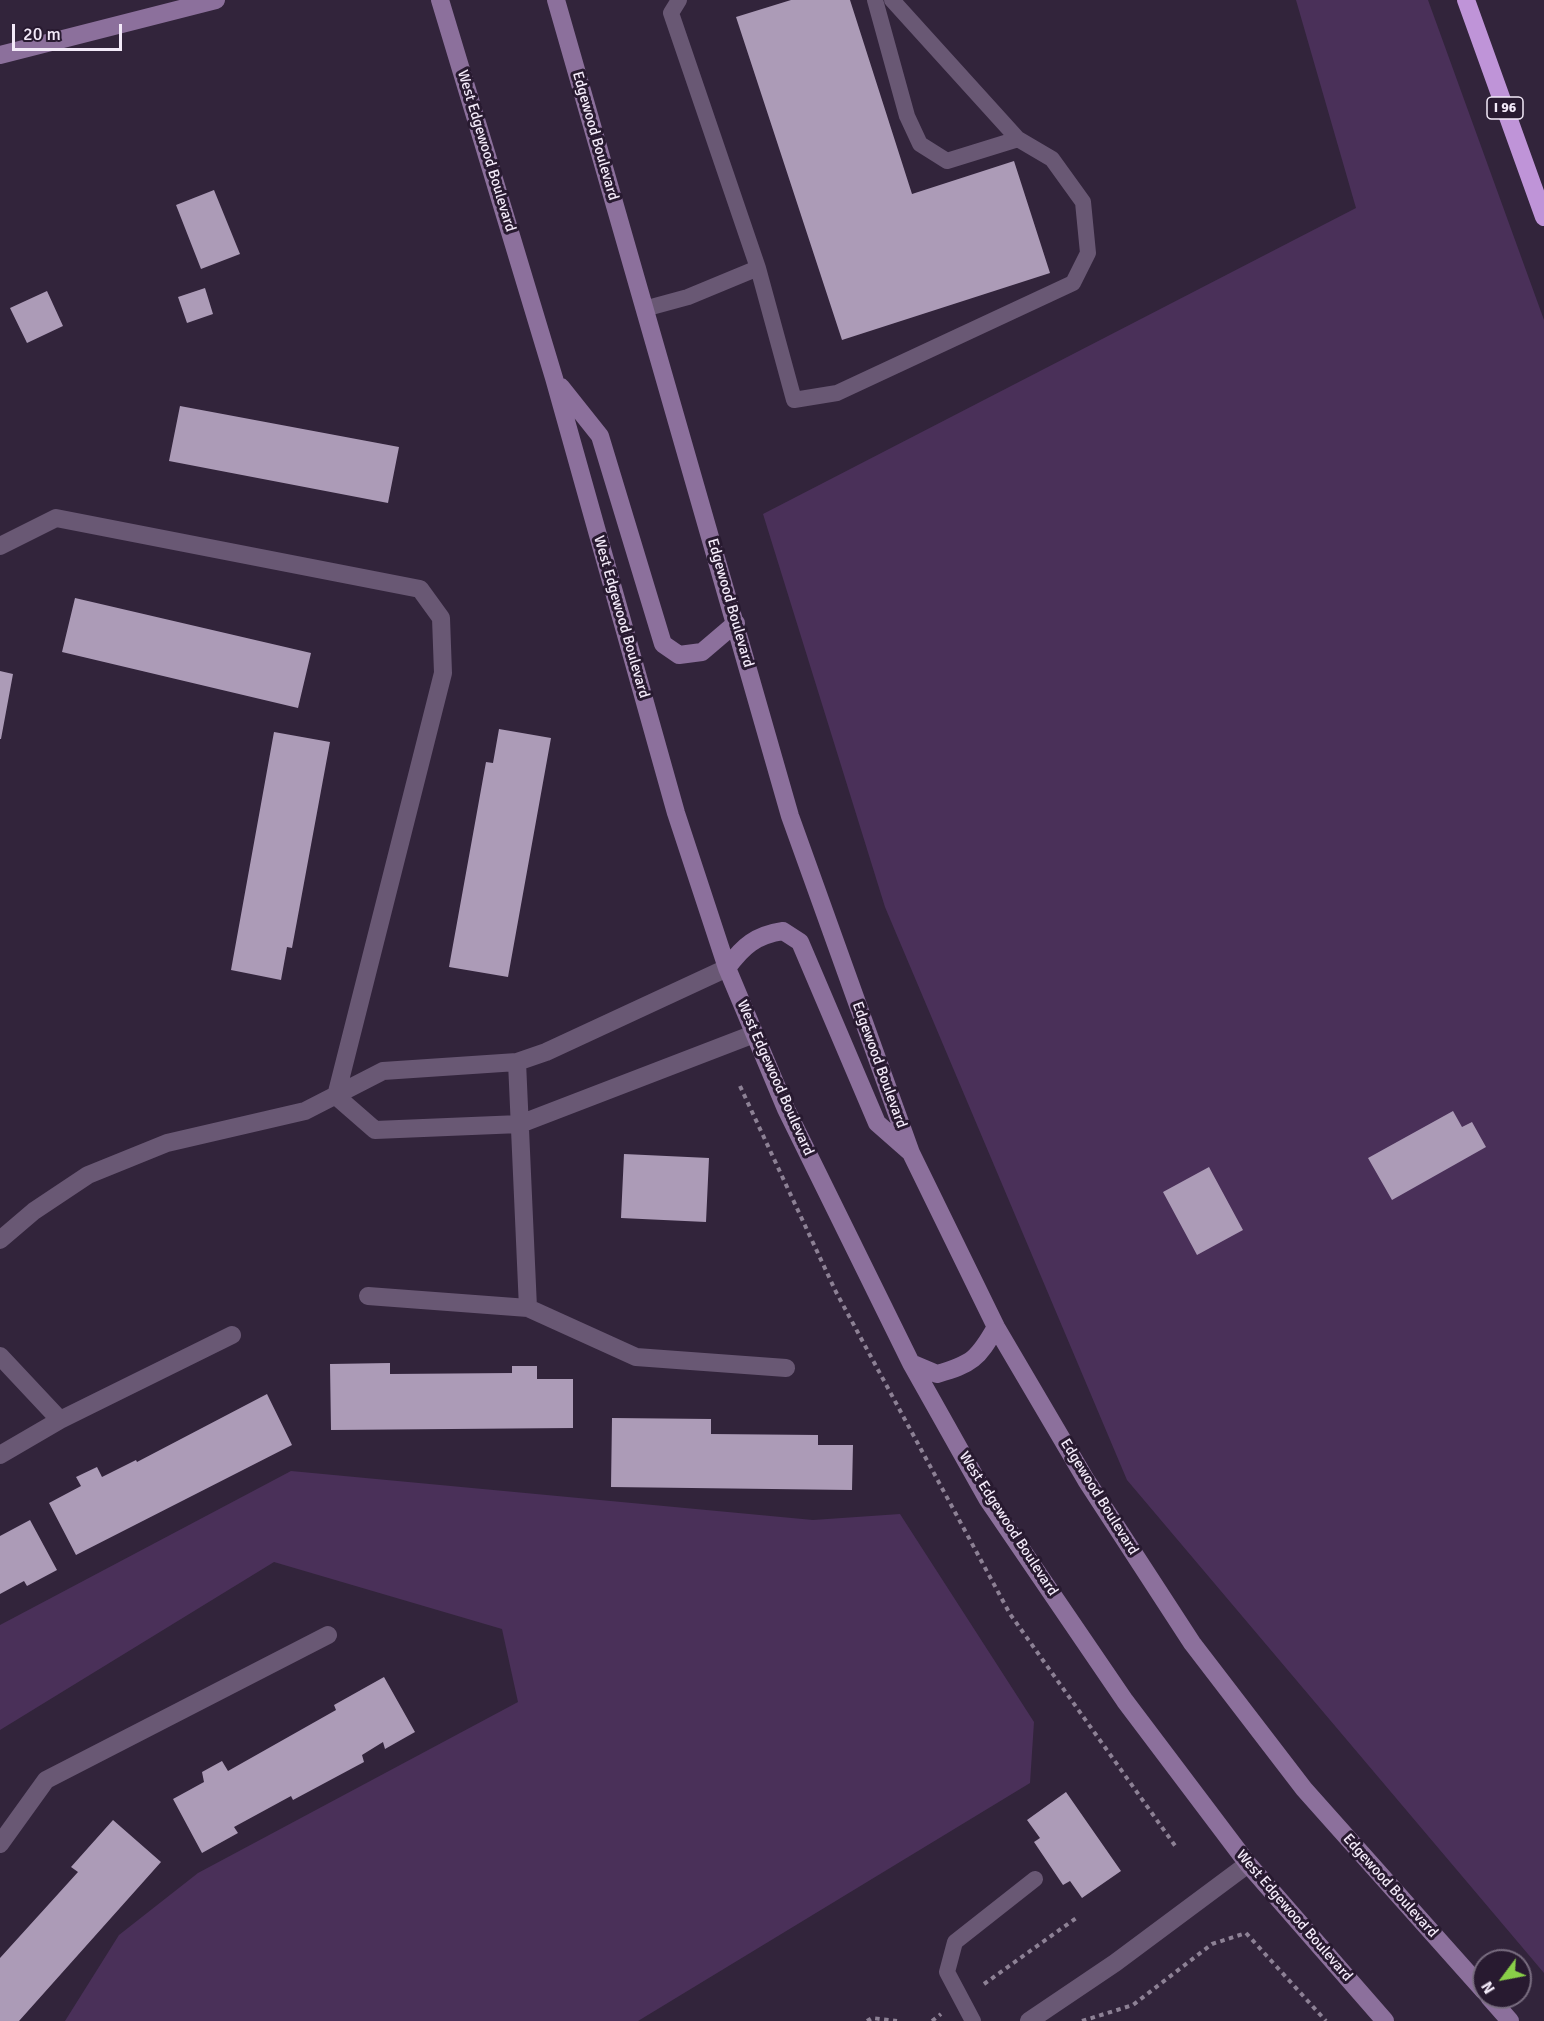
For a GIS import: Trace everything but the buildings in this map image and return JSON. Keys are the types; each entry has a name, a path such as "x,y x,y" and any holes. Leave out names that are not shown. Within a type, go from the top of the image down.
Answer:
{"highway":[{"name":"I 96","path":"1466,0 1544,217"}],"street":[{"path":"0,55 216,0"},
{"name":"West Edgewood Boulevard","path":"440,0 554,378 676,813 727,968 786,1109 910,1363 995,1509 1125,1701 1248,1864 1385,2021"},
{"name":"Edgewood Boulevard","path":"556,0 790,816 911,1154 996,1327 1086,1480 1192,1643 1304,1789 1472,1978"},
{"path":"554,378 600,436 663,644 679,655 702,652 736,623"},
{"path":"0,546 56,518 420,589 441,618 443,673 336,1096"},
{"path":"0,1240 34,1211 88,1175 167,1143 305,1111 383,1071 518,1062 546,1052 727,968 737,955 763,934 783,931 800,942 877,1123 911,1154"},
{"path":"336,1096 375,1130 520,1124 754,1035"},
{"path":"518,1062 528,1308"},
{"path":"368,1296 528,1308 636,1357 786,1368"},
{"path":"910,1363 937,1374 964,1366 983,1350 996,1327"},
{"path":"0,1455 60,1420 232,1335"},
{"path":"0,1356 60,1420"},
{"path":"0,1844 46,1780 328,1635"},
{"path":"1029,2021 1115,1963 1248,1864"},
{"path":"1500,2009 1510,2021"}],"lane":[{"path":"679,0 671,14 758,268 795,400 837,393 1072,283 1088,253 1083,202 1052,159 1018,139 892,0"},
{"path":"875,0 908,116 920,144 947,161 1018,139"},
{"path":"645,309 687,297 758,268"},
{"path":"973,2021 947,1972 955,1942 1035,1879"}],"path":[{"path":"932,2021 1079,1916"},
{"path":"1082,2021 1133,2005 1212,1944 1246,1933 1326,2021"},
{"path":"867,2021 872,2018 897,2021"}],"shaded area":[{"path":"1296,0 1428,0 1544,320 1544,1973 1532,1959 1532,1949 1524,1949 1127,1480 885,907 763,514 1356,208"},
{"path":"291,1471 813,1520 900,1514 1034,1722 1030,1783 638,2021 65,2021 119,1935 198,1873 518,1702 502,1629 274,1562 0,1730 0,1625"}]}
